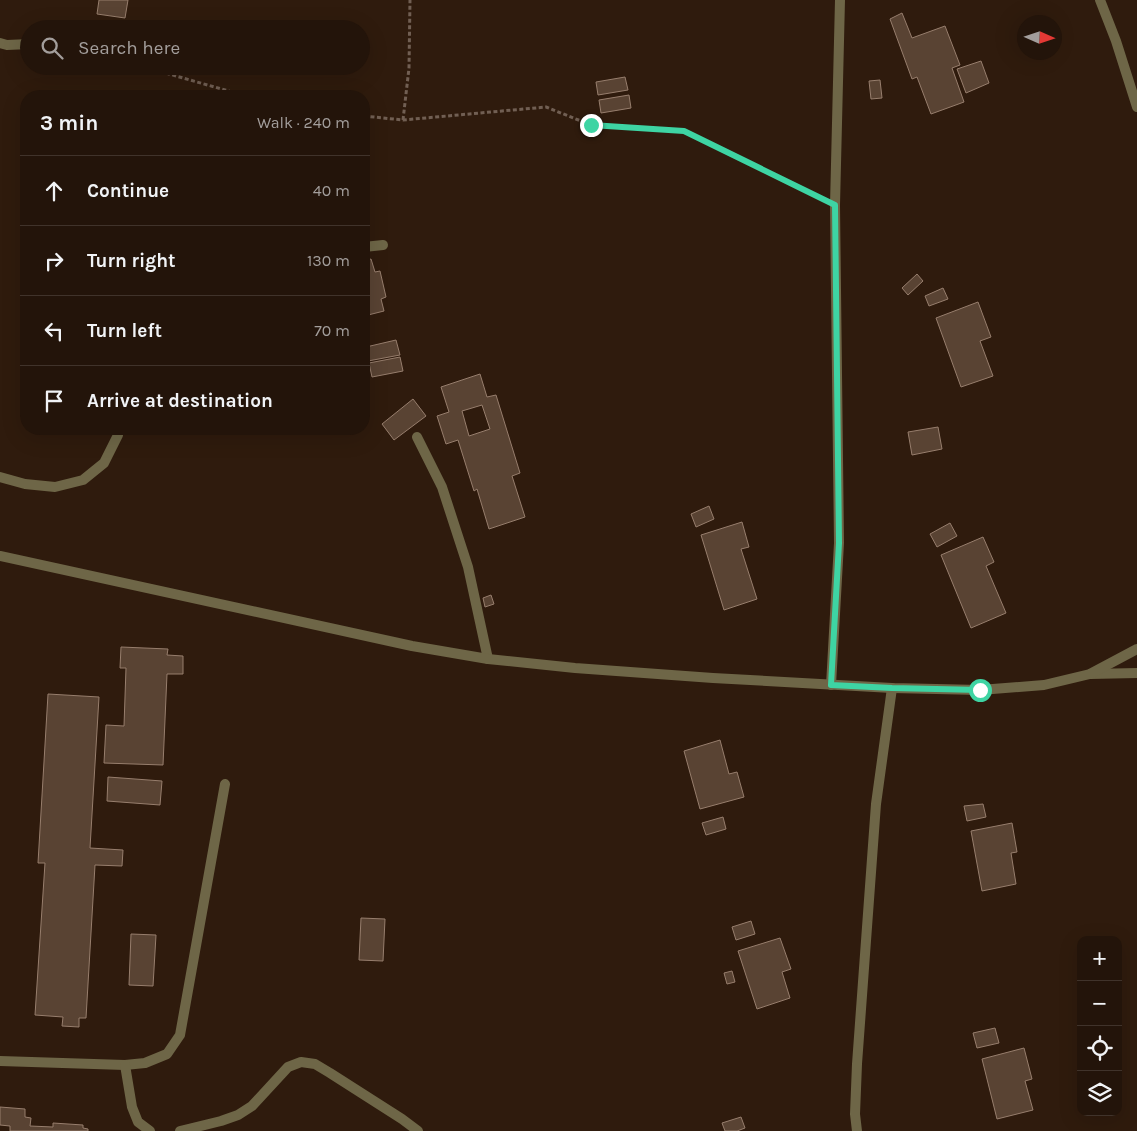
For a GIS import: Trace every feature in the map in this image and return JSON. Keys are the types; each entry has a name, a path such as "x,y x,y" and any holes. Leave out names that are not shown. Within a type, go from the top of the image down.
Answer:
{"street":[{"path":"831,685 839,543 835,205 840,0"},
{"path":"1100,0 1116,41 1137,106"},
{"path":"0,43 7,45 20,44"},
{"path":"370,246 383,245"},
{"path":"0,477 24,484 55,487 83,480 104,463 118,435"},
{"path":"417,437 442,487 468,567 488,659"},
{"path":"0,556 412,646 488,659 575,668 831,685 980,690 1044,685 1090,674 1137,673"},
{"path":"1090,674 1137,649"},
{"path":"857,1131 855,1114 856,1064 876,804 892,688"},
{"path":"0,1061 125,1065 145,1063 166,1054 180,1034 225,784"},
{"path":"180,1131 238,1115 252,1106 288,1067 302,1062 315,1064 402,1118 418,1131"},
{"path":"125,1065 132,1107 138,1122 150,1131"}],"path":[{"path":"403,120 409,68 410,0"},
{"path":"172,75 225,90"},
{"path":"370,117 403,120 546,107 591,125 684,131 835,205"}],"building":[{"path":"99,0 128,0 125,18 97,14"},
{"path":"902,13 912,38 945,26 960,65 952,68 964,102 931,114 917,77 912,79 890,19"},
{"path":"981,61 989,83 966,93 957,69"},
{"path":"625,77 628,90 598,95 596,82"},
{"path":"880,80 882,98 871,99 869,81"},
{"path":"629,95 631,108 601,113 599,100"},
{"path":"370,259 375,272 380,271 386,297 381,299 384,311 370,314"},
{"path":"917,274 923,281 908,295 902,288"},
{"path":"943,288 948,299 929,306 925,296"},
{"path":"978,302 991,337 980,341 993,376 961,387 936,318"},
{"path":"396,340 400,355 370,361 370,346"},
{"path":"400,357 403,371 372,377 370,363"},
{"path":"480,374 487,397 496,395 520,473 512,476 525,517 489,529 477,489 474,491 458,440 446,444 437,416 449,412 441,387","holes":["482,405 490,429 469,436 462,411"]},
{"path":"413,399 426,416 394,440 382,424"},
{"path":"938,427 942,449 912,455 908,432"},
{"path":"709,506 714,519 696,527 691,514"},
{"path":"742,522 749,547 741,549 757,599 724,610 701,535"},
{"path":"950,523 957,536 937,547 930,534"},
{"path":"983,537 994,562 986,566 1006,613 971,628 941,555"},
{"path":"491,595 494,604 485,607 483,598"},
{"path":"121,647 168,649 167,655 183,656 183,674 167,674 163,765 104,763 106,725 124,726 126,668 120,668"},
{"path":"48,694 99,697 90,848 123,850 122,866 95,865 86,1018 79,1018 79,1027 62,1026 63,1017 35,1015 45,863 38,863"},
{"path":"720,740 729,774 737,772 744,797 700,809 684,751"},
{"path":"108,777 162,781 160,805 107,801"},
{"path":"983,804 986,817 967,821 964,806"},
{"path":"723,817 726,829 706,835 702,823"},
{"path":"1012,823 1017,852 1011,853 1016,884 982,891 971,831"},
{"path":"361,918 385,919 383,961 359,960"},
{"path":"751,921 755,934 736,940 732,927"},
{"path":"131,934 156,935 153,986 129,985"},
{"path":"780,938 791,969 782,972 790,998 757,1009 738,951"},
{"path":"732,971 735,982 727,984 724,973"},
{"path":"995,1028 999,1043 977,1048 973,1033"},
{"path":"1024,1048 1032,1079 1025,1081 1033,1110 997,1119 982,1059"},
{"path":"0,1107 25,1109 25,1117 31,1118 30,1126 53,1127 53,1123 83,1125 83,1128 88,1129 88,1131 10,1131 10,1126 0,1125"},
{"path":"741,1117 745,1128 737,1131 725,1131 722,1123"}],"route":[{"path":"591,125 684,131 835,205 839,543 831,685 980,690"}]}
